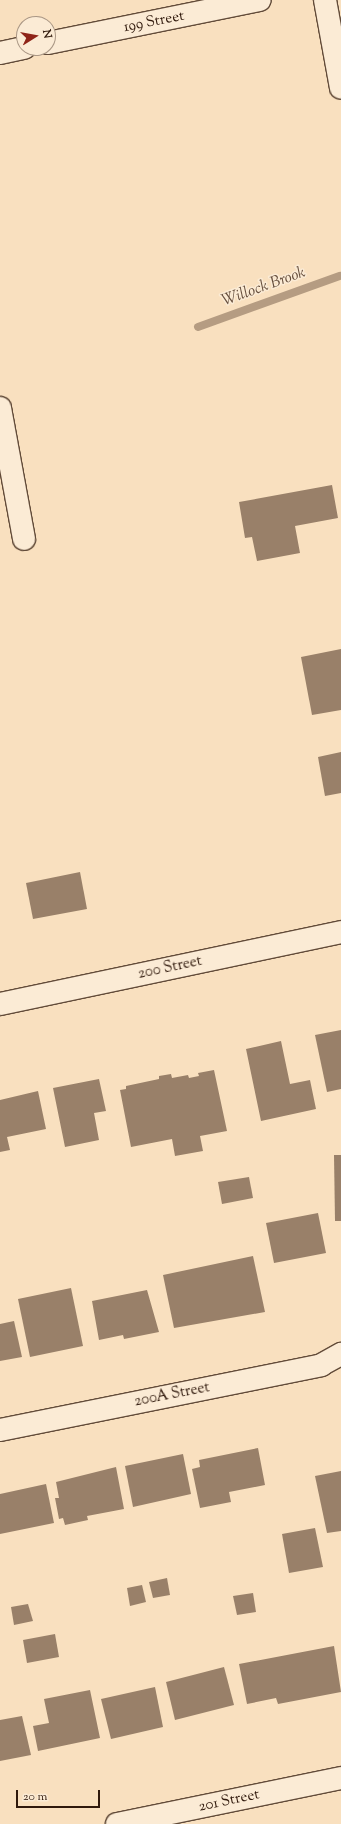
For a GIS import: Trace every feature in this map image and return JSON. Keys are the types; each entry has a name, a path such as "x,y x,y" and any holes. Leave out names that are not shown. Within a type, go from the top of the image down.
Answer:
{"street":[{"name":"199 Street","path":"56,41 260,0"},
{"path":"325,0 341,88"},
{"path":"0,53 16,50"},
{"path":"0,408 24,539"},
{"name":"200 Street","path":"0,1004 341,932"},
{"name":"200A Street","path":"0,1430 321,1365 341,1354"},
{"name":"201 Street","path":"117,1824 341,1778"}],"building":[{"path":"332,485 338,518 295,526 300,553 257,561 252,537 245,538 239,502"},
{"path":"341,649 341,710 312,715 301,657"},
{"path":"341,752 341,793 325,796 318,757"},
{"path":"80,872 87,909 33,919 26,883"},
{"path":"341,1030 341,1089 327,1092 315,1035"},
{"path":"281,1041 290,1084 310,1080 316,1109 261,1121 246,1049"},
{"path":"214,1070 227,1131 200,1136 203,1151 175,1156 172,1139 131,1147 120,1090 126,1089 126,1086 159,1079 159,1076 171,1074 172,1078 188,1075 189,1078 199,1076 198,1073"},
{"path":"99,1079 106,1111 94,1113 99,1140 65,1147 53,1088"},
{"path":"38,1091 46,1129 7,1137 10,1150 0,1152 0,1100"},
{"path":"334,1155 341,1155 341,1221 335,1221"},
{"path":"249,1177 253,1198 222,1204 218,1182"},
{"path":"318,1213 326,1253 274,1263 266,1223"},
{"path":"253,1256 265,1312 174,1328 163,1275"},
{"path":"71,1288 83,1346 30,1357 18,1299"},
{"path":"147,1290 159,1332 124,1339 123,1335 99,1340 92,1301"},
{"path":"14,1321 22,1357 0,1361 0,1324"},
{"path":"258,1448 265,1485 229,1492 231,1502 200,1508 192,1469 200,1467 199,1460"},
{"path":"183,1454 191,1494 133,1507 125,1466"},
{"path":"116,1467 124,1509 87,1516 88,1520 65,1525 63,1518 59,1519 55,1498 59,1498 56,1482"},
{"path":"341,1471 341,1531 327,1533 315,1476"},
{"path":"46,1484 54,1523 0,1534 0,1494"},
{"path":"315,1528 323,1567 289,1573 282,1534"},
{"path":"167,1578 170,1595 153,1598 149,1582"},
{"path":"142,1585 146,1602 130,1606 127,1588"},
{"path":"253,1593 256,1612 237,1615 233,1596"},
{"path":"28,1604 33,1621 14,1625 11,1607"},
{"path":"55,1634 59,1657 27,1663 23,1640"},
{"path":"334,1646 341,1692 278,1704 276,1698 247,1704 239,1664"},
{"path":"224,1667 234,1705 175,1720 166,1682"},
{"path":"155,1687 163,1727 111,1739 101,1699"},
{"path":"90,1690 100,1738 38,1751 33,1726 49,1723 44,1699"},
{"path":"22,1716 31,1755 0,1761 0,1720"}],"waterway":[{"name":"Willock Brook","path":"198,327 340,276"}]}
